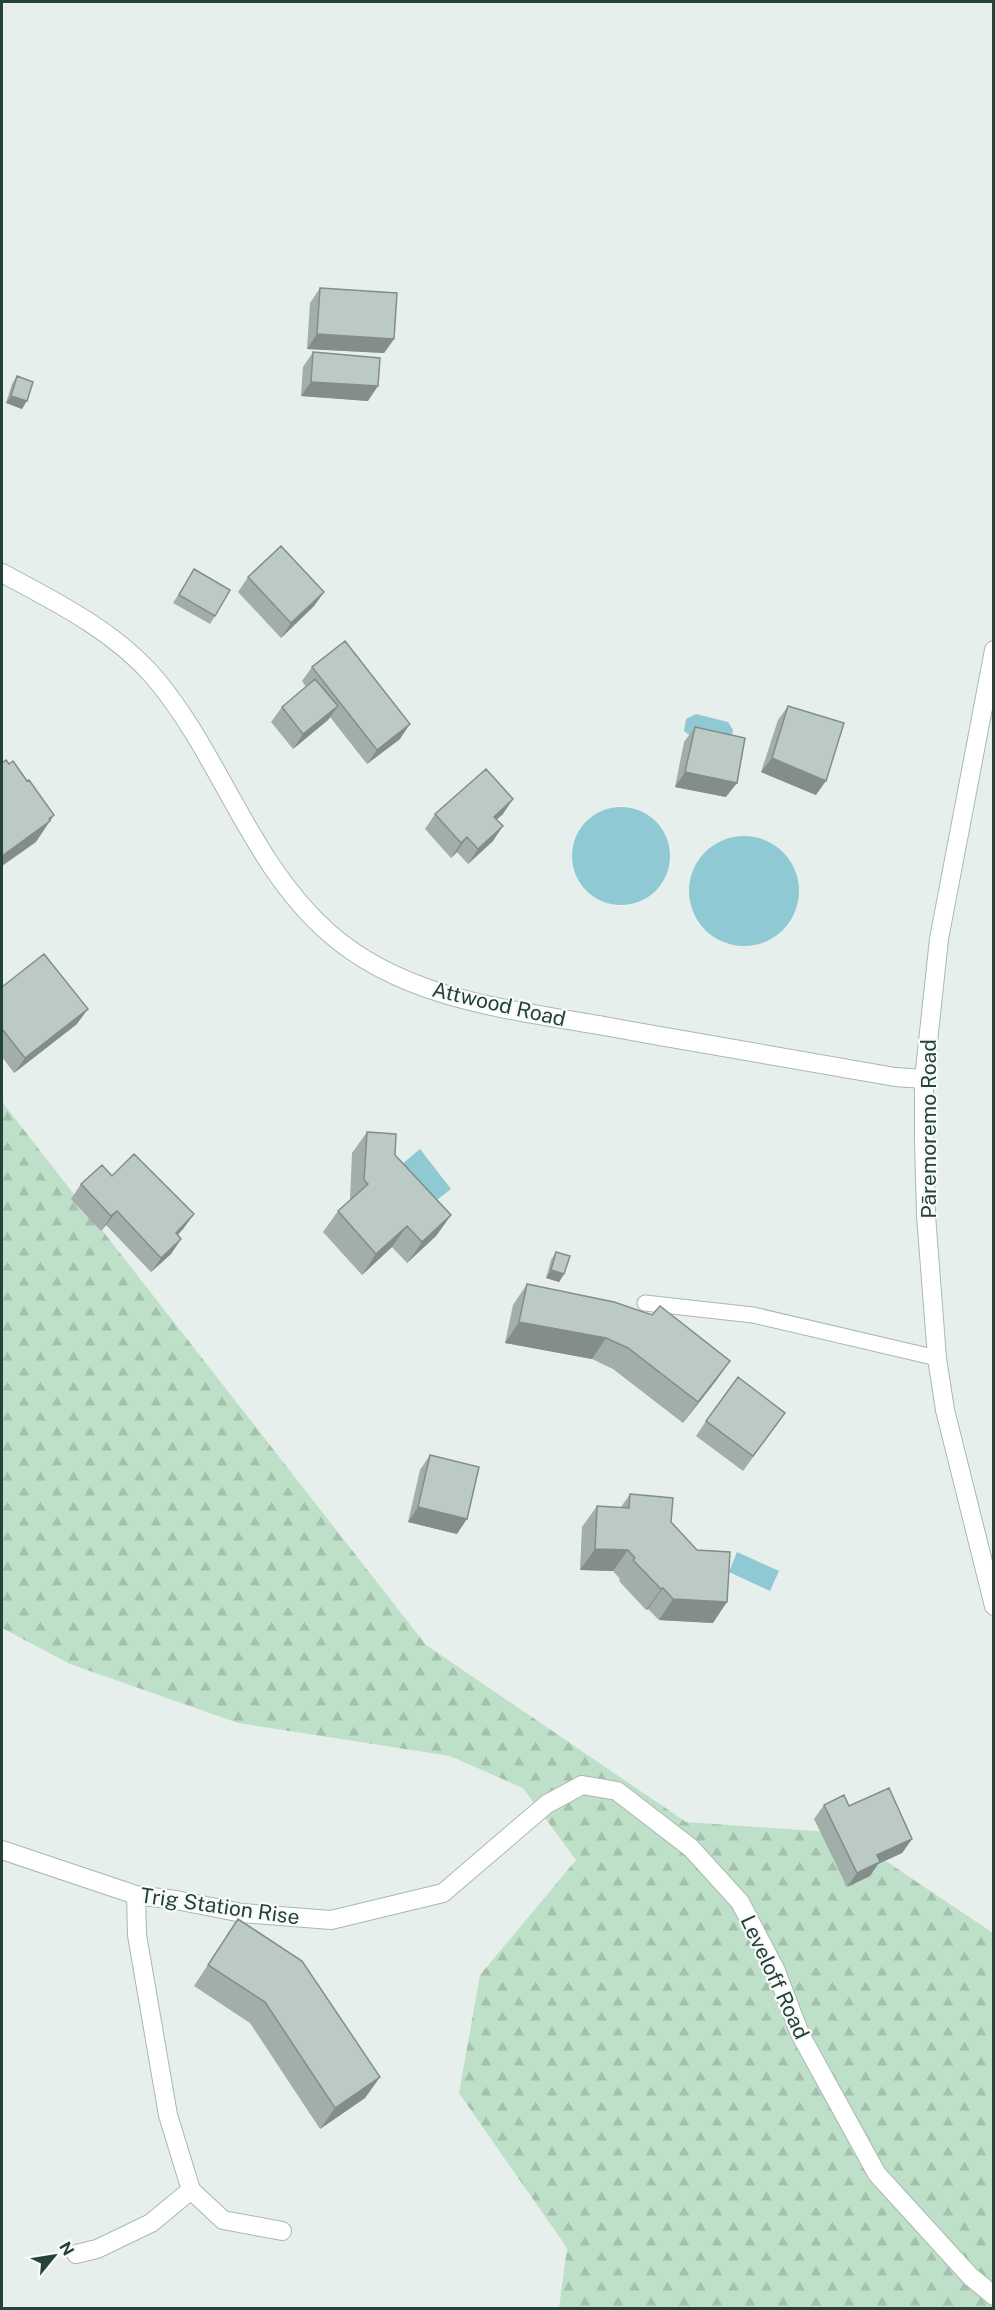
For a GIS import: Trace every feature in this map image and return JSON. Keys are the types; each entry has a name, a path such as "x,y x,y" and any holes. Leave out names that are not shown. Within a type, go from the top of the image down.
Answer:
{"street":[{"name":"Attwood Road","path":"2,573 88,621 136,658 177,708 265,855 298,902 336,939 382,970 458,998 696,1043 895,1077 924,1079"},
{"name":"Pāremoremo Road","path":"993,650 939,939 924,1079 926,1215 937,1358 945,1410 993,1606"},
{"name":"Leveloff Road","path":"442,1893 547,1804 582,1785 617,1791 691,1848 740,1902 776,1971 800,2034 877,2174 970,2276 993,2296"},
{"name":"Trig Station Rise","path":"2,1851 136,1895 242,1913 331,1920 442,1893"},
{"path":"136,1895 136,1935 168,2115 191,2190 223,2220 282,2231"},
{"path":"76,2254 97,2249 151,2223 191,2190"}],"lane":[{"path":"645,1303 753,1315 937,1358"}],"green space":[{"path":"2,1102 426,1645 686,1822 844,1833 993,1933 993,2308 559,2308 567,2248 459,2093 480,1975 576,1860 523,1788 450,1756 238,1723 70,1664 2,1628"}],"water":[{"path":"696,714 728,722 733,730 731,739 692,737 684,731 686,719"},
{"path":"621,807 631,808 648,815 662,829 669,846 669,866 662,883 648,897 631,904 621,905 611,904 594,897 580,883 573,866 572,856 573,846 580,829 594,815 611,808"},
{"path":"744,836 765,841 783,852 794,870 799,891 794,912 783,930 765,941 744,946 723,941 705,930 694,912 689,891 694,870 705,852 723,841"},
{"path":"420,1149 451,1189 433,1203 402,1164"},
{"path":"737,1552 779,1571 770,1591 729,1572"}],"building":[{"path":"320,288 397,293 394,339 317,334"},
{"path":"313,352 380,358 378,386 311,382"},
{"path":"17,376 33,382 27,401 11,396"},
{"path":"281,546 324,592 291,623 248,577"},
{"path":"194,569 230,590 215,616 179,595"},
{"path":"345,641 410,724 377,750 312,667"},
{"path":"315,679 338,706 303,734 282,707"},
{"path":"788,706 844,723 826,781 772,758"},
{"path":"695,727 745,738 737,783 685,772"},
{"path":"6,760 9,764 13,761 54,815 49,819 50,821 2,856 2,763"},
{"path":"486,769 513,799 494,817 503,826 478,849 467,837 461,843 435,814"},
{"path":"44,954 88,1009 25,1058 2,1029 2,987"},
{"path":"367,1132 396,1134 395,1155 451,1215 422,1242 407,1226 376,1254 338,1211 368,1184 364,1180"},
{"path":"134,1154 194,1214 176,1233 181,1239 161,1258 117,1211 111,1216 81,1184 102,1165 112,1176"},
{"path":"556,1252 570,1256 564,1274 551,1270"},
{"path":"527,1284 614,1302 652,1315 660,1306 730,1361 698,1402 628,1348 606,1338 519,1322"},
{"path":"738,1377 785,1413 753,1456 706,1421"},
{"path":"430,1455 479,1467 467,1519 418,1507"},
{"path":"630,1494 673,1498 671,1522 697,1550 730,1552 727,1602 673,1599 633,1560 635,1558 628,1550 595,1549 597,1506 629,1508"},
{"path":"889,1788 912,1839 877,1855 880,1862 857,1873 824,1805 844,1795 849,1806"},
{"path":"238,1919 302,1961 380,2077 335,2108 265,2002 208,1965"}]}
